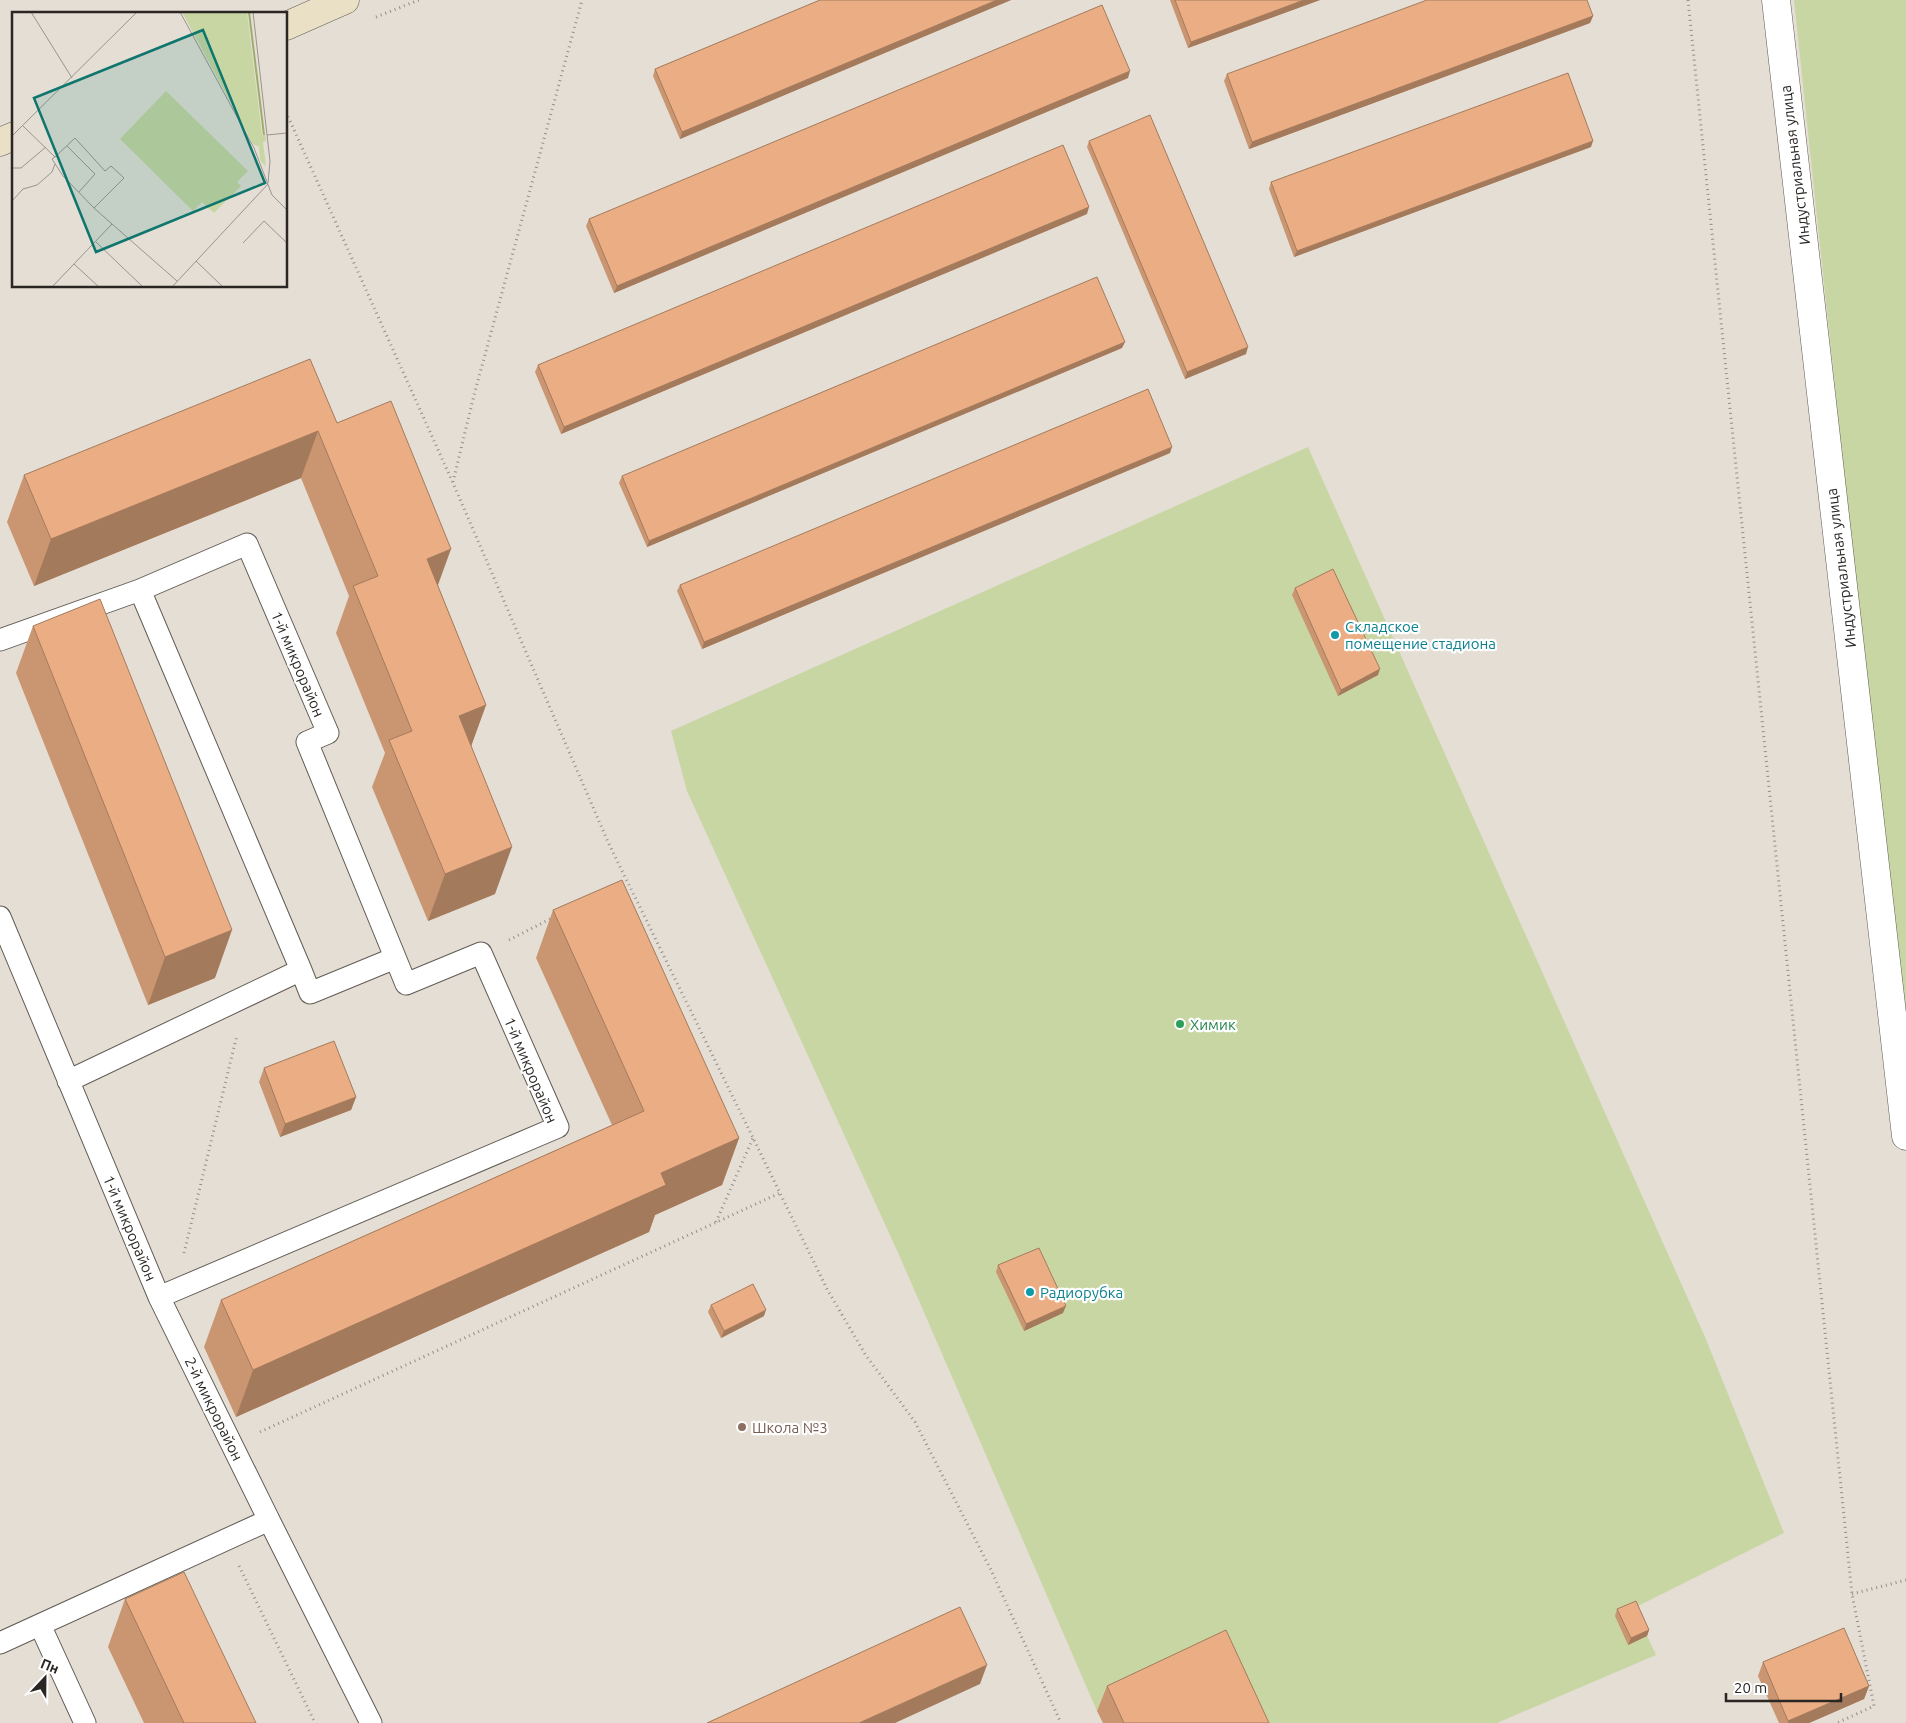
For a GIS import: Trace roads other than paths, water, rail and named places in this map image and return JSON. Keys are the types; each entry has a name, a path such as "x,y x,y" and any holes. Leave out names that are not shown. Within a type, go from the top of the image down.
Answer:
{"main road":[{"path":"288,25 345,0"},
{"path":"0,142 12,137"}],"street":[{"name":"Индустриальная улица","path":"1776,0 1906,1136"}],"lane":[{"name":"1-й микрорайон","path":"0,917 68,1081 167,1294 558,1127 481,953 406,984 307,742 328,733 248,544 140,590"},
{"path":"0,640 140,590 310,993 395,958"},
{"path":"68,1081 301,970"},
{"name":"2-й микрорайон","path":"167,1294 232,1445 371,1723"},
{"path":"0,1643 269,1520"},
{"path":"40,1625 85,1723"}],"place":[{"name":"Складское помещение стадиона","path":"1335,635"},
{"name":"Химик","path":"1180,1024"},
{"name":"Радиорубка","path":"1030,1292"},
{"name":"Школа №3","path":"742,1427"}]}
